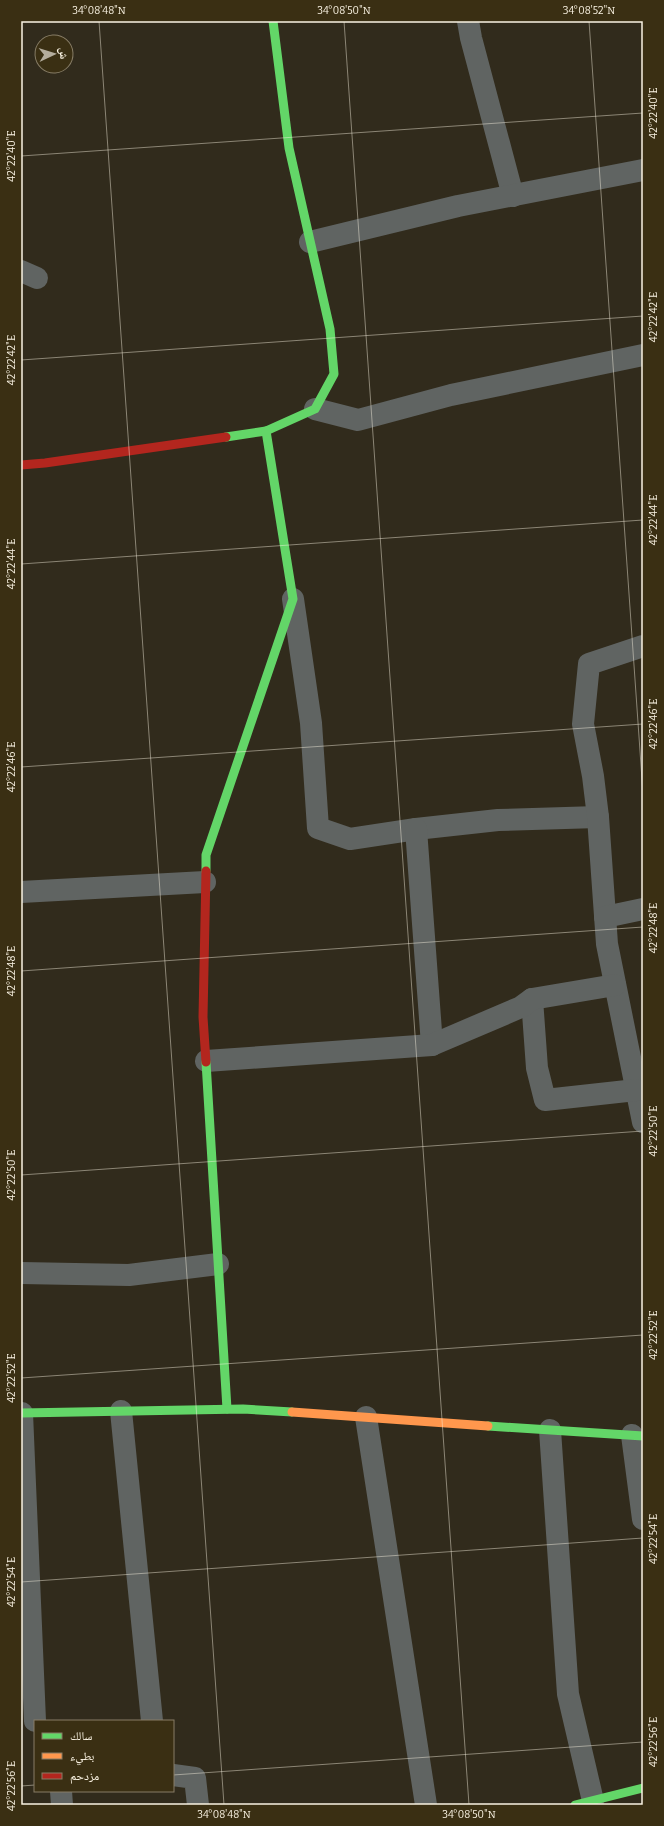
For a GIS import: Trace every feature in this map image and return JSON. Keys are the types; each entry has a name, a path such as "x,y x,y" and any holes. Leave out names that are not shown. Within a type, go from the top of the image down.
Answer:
{"street":[{"path":"273,21 289,148 330,329 334,374 316,409"},
{"path":"468,21 513,196"},
{"path":"310,242 458,206 643,170"},
{"path":"21,465 45,463 266,431 316,409 358,420 451,395 643,356"},
{"path":"266,431 294,598 311,723 318,828 350,839 416,829 498,820 598,817"},
{"path":"227,1409 203,1017 206,855 294,598"},
{"path":"643,646 589,664 583,724 593,776 598,817 607,944 643,1122"},
{"path":"416,829 432,1045"},
{"path":"21,892 205,882"},
{"path":"605,917 643,909"},
{"path":"206,1061 432,1045 521,1008 532,999 615,985"},
{"path":"532,999 538,1068 545,1100 636,1090"},
{"path":"21,1273 129,1275 218,1264"},
{"path":"35,1720 22,1413 227,1409 638,1436 643,1519"},
{"path":"121,1411 152,1720"},
{"path":"366,1417 426,1805"},
{"path":"550,1430 568,1694 584,1803 643,1788"},
{"path":"174,1775 195,1778 198,1805"},
{"path":"61,1792 62,1805"}],"traffic: fast":[{"path":"226,437 266,431 315,409 334,374 330,329 289,148 273,21"},
{"path":"206,871 206,855 293,599 266,431"},
{"path":"206,1062 227,1409"},
{"path":"21,1413 243,1409 292,1412"},
{"path":"488,1426 643,1436"},
{"path":"575,1805 643,1788"}],"traffic: slow":[{"path":"292,1412 488,1426"}],"traffic: jam":[{"path":"21,465 45,463 226,437"},
{"path":"206,871 203,1017 206,1062"}]}
